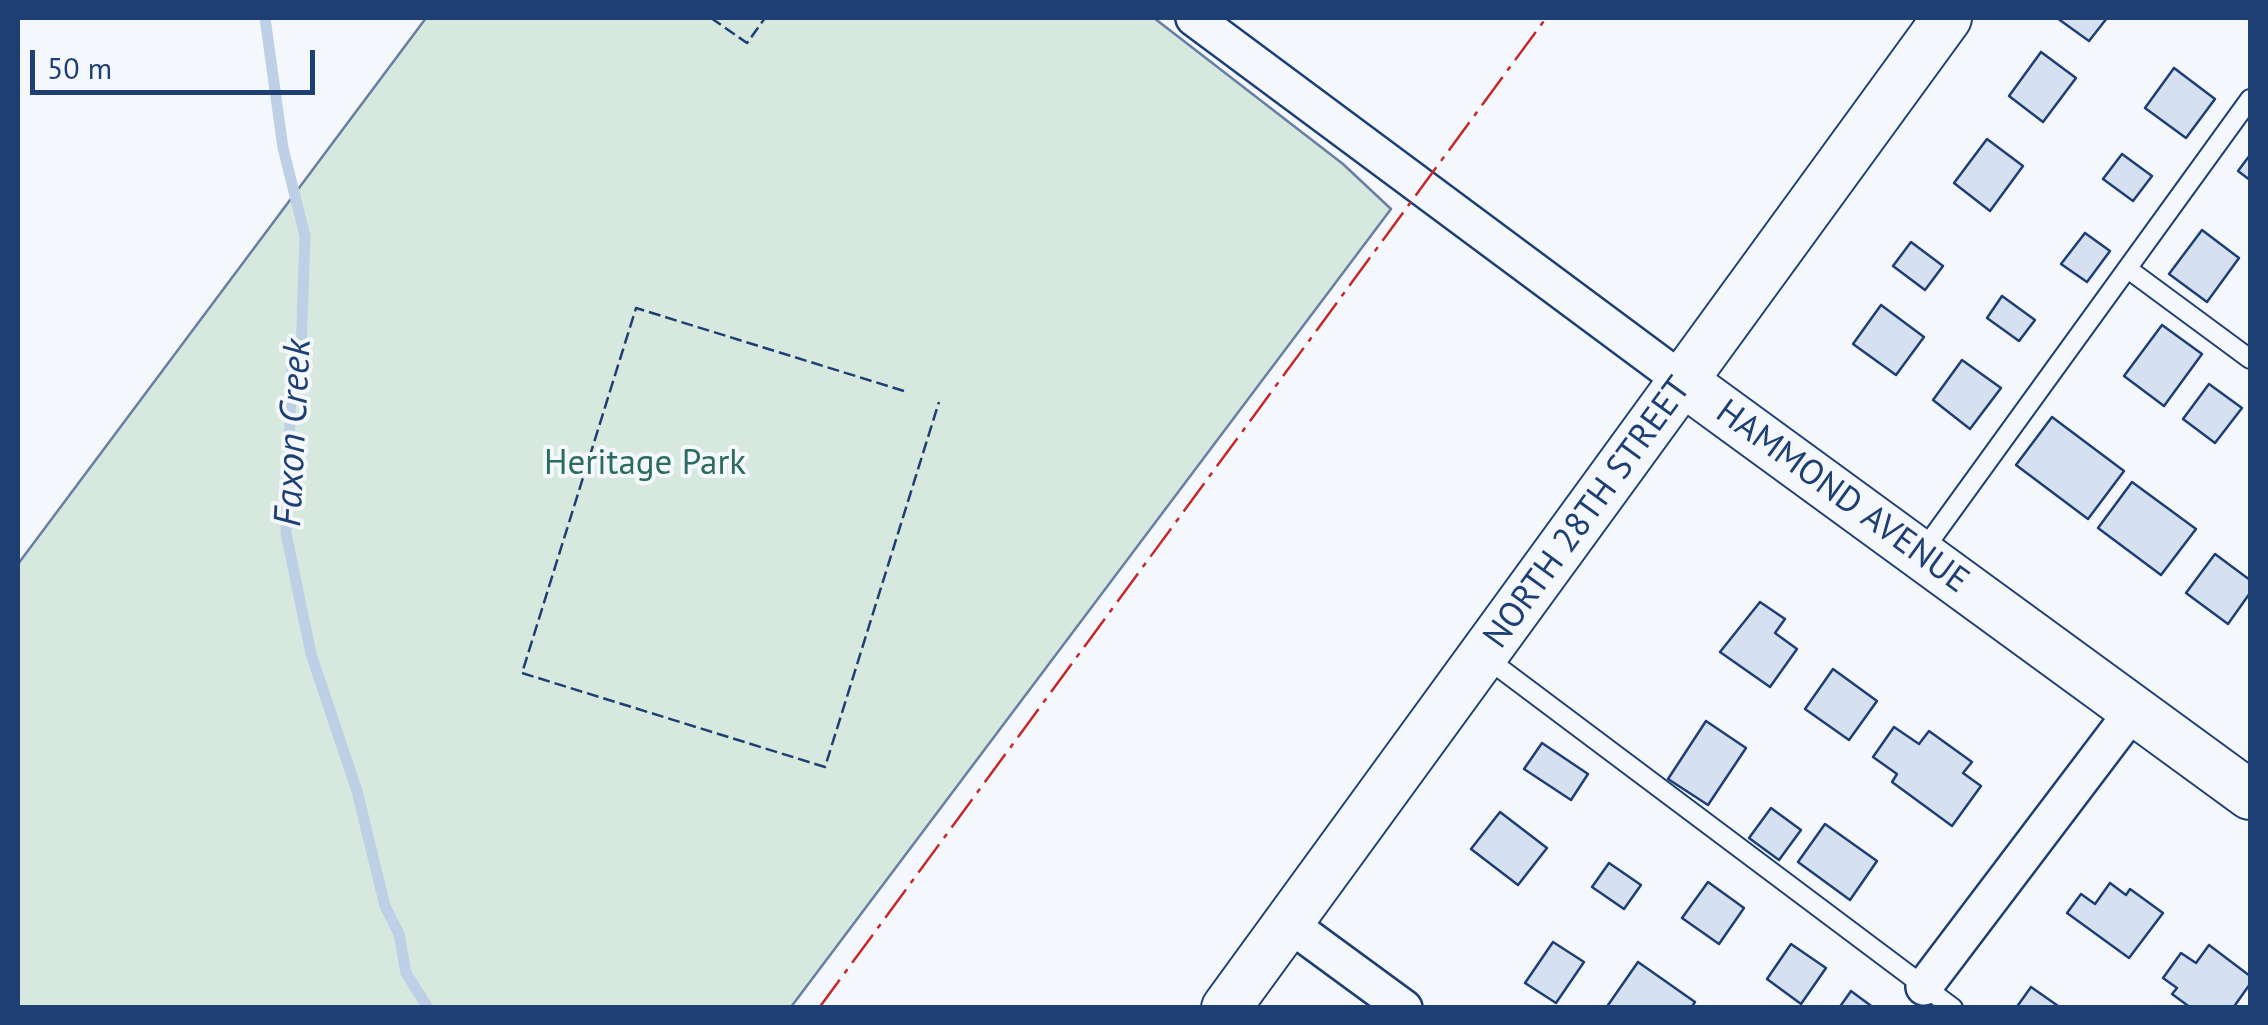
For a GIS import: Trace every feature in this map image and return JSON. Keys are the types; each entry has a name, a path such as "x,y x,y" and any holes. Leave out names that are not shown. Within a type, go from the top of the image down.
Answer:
{"main road":[{"name":"NORTH 28TH STREET","path":"1226,1008 1947,18"},
{"name":"HAMMOND AVENUE","path":"1684,382 2250,795"}],"street":[{"name":"HAMMOND AVENUE","path":"1194,18 1684,382"},
{"path":"1938,997 2133,712"},
{"path":"1288,923 1404,1008"}],"lane":[{"path":"1921,554 2250,99"},
{"path":"2128,269 2250,359"},
{"path":"1483,656 1938,997"}],"green space":[{"name":"Heritage Park","path":"426,18 1154,18 1343,164 1391,209 791,1007 18,1007 18,564"}],"building":[{"path":"2057,18 2107,18 2089,41"},
{"path":"2041,52 2076,78 2043,122 2009,96"},
{"path":"2174,68 2215,99 2186,138 2145,108"},
{"path":"1987,139 2023,166 1990,211 1954,183"},
{"path":"2122,154 2152,176 2133,201 2103,179"},
{"path":"2250,155 2250,180 2238,171"},
{"path":"2202,230 2239,258 2207,302 2169,274"},
{"path":"2085,233 2110,251 2087,282 2061,264"},
{"path":"1911,242 1943,266 1925,290 1893,266"},
{"path":"2002,296 2035,320 2019,341 1987,318"},
{"path":"1881,305 1924,337 1896,375 1853,344"},
{"path":"2162,325 2202,354 2164,406 2124,376"},
{"path":"1962,360 2001,388 1970,429 1933,400"},
{"path":"2209,384 2242,408 2215,443 2183,419"},
{"path":"2052,417 2124,471 2088,519 2016,465"},
{"path":"2132,482 2196,529 2161,575 2098,528"},
{"path":"2215,554 2250,580 2250,593 2228,624 2186,593"},
{"path":"1760,602 1785,619 1775,633 1797,649 1770,687 1720,652"},
{"path":"1833,669 1877,701 1849,740 1805,709"},
{"path":"1706,721 1746,748 1708,805 1668,779"},
{"path":"1894,727 1919,744 1929,731 1972,762 1963,773 1981,786 1952,826 1892,782 1897,774 1873,757"},
{"path":"1542,743 1588,774 1571,800 1524,769"},
{"path":"1771,808 1801,830 1779,860 1749,838"},
{"path":"1500,812 1547,848 1518,885 1471,849"},
{"path":"1825,824 1877,861 1850,900 1798,862"},
{"path":"1609,863 1641,885 1624,909 1592,887"},
{"path":"1708,882 1744,908 1719,944 1682,918"},
{"path":"2110,883 2126,895 2130,889 2163,913 2129,958 2067,913 2081,894 2095,904"},
{"path":"1553,942 1584,962 1556,1003 1525,983"},
{"path":"1791,944 1826,968 1801,1004 1767,979"},
{"path":"2209,945 2250,976 2250,984 2233,1008 2191,1008 2172,994 2177,988 2163,978 2181,953 2196,963"},
{"path":"1638,962 1695,1002 1691,1008 1606,1008"},
{"path":"2031,987 2061,1008 2016,1008"},
{"path":"1851,991 1874,1008 1839,1008"}],"waterway":[{"name":"Faxon Creek","path":"265,18 283,148 305,236 301,354 292,365 286,533 311,654 357,791 385,906 399,934 406,973 428,1008"}],"fence":[{"path":"711,18 747,43 765,18"},
{"path":"904,391 636,308 522,673 825,767 939,402"}],"power":[{"path":"819,1008 1546,18"}]}
